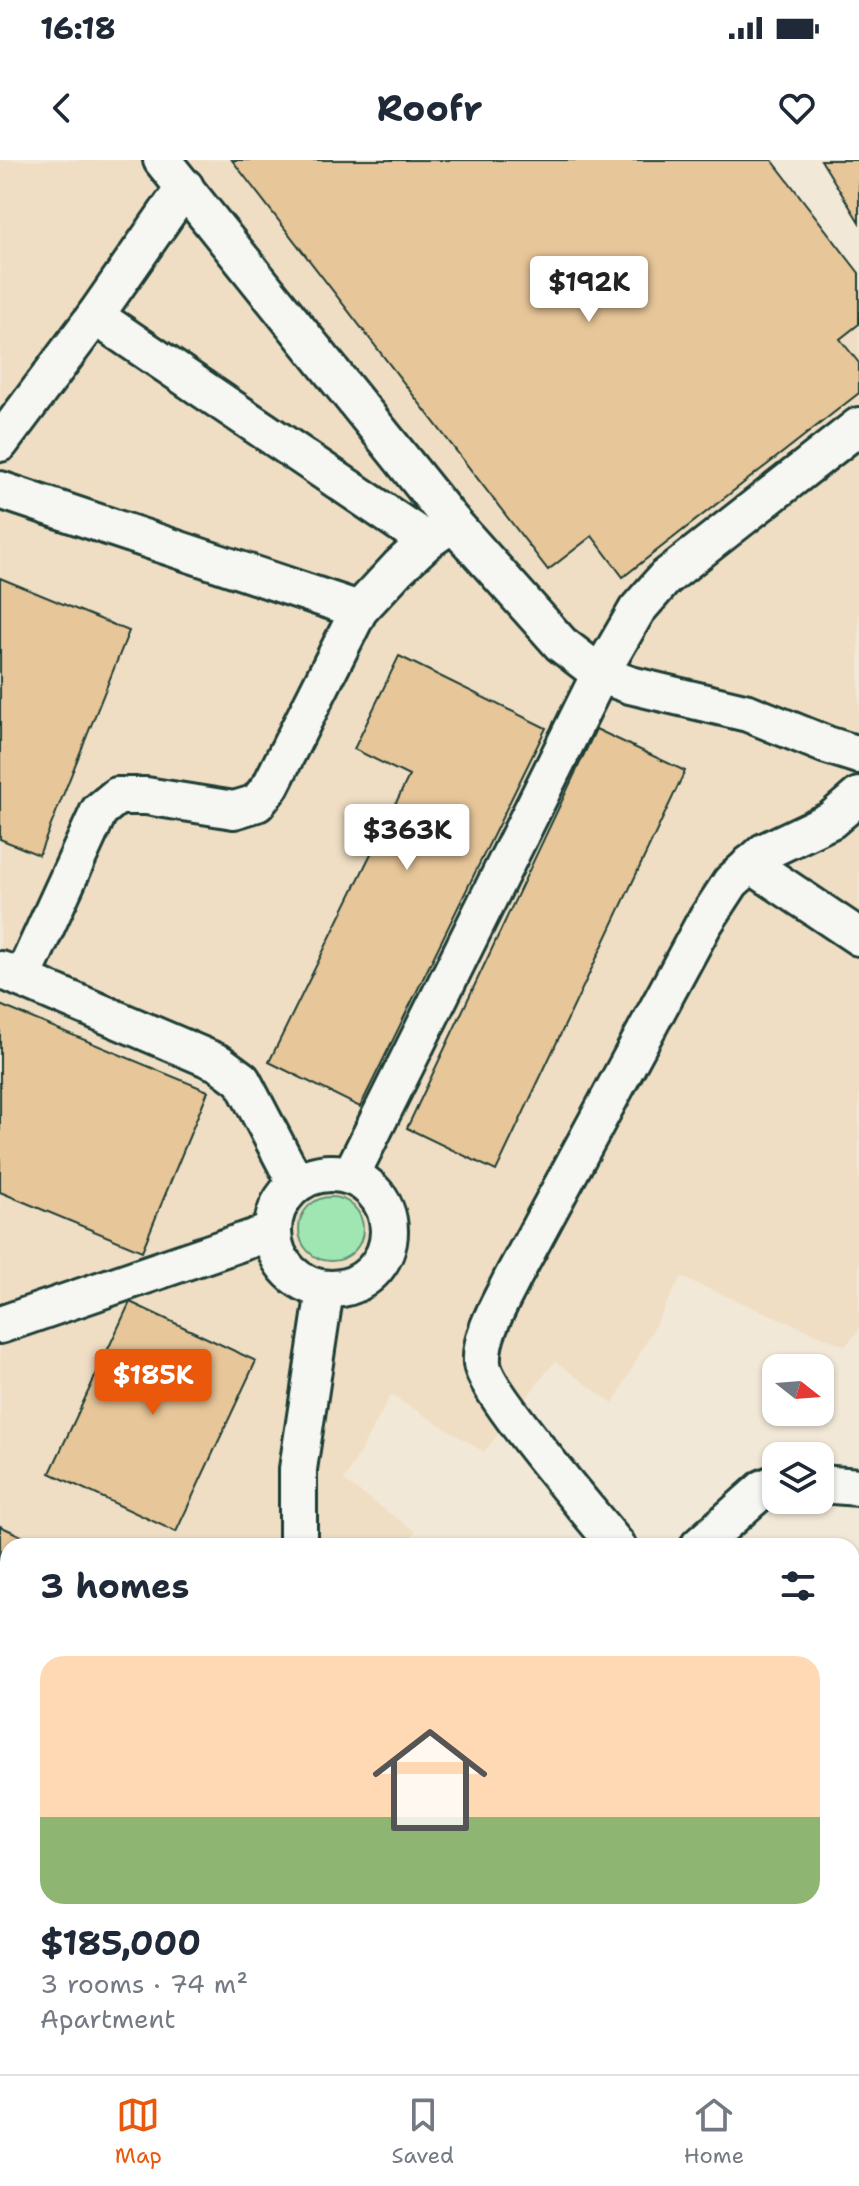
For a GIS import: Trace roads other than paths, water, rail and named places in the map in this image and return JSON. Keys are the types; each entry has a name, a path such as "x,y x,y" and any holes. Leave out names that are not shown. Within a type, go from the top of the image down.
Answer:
{"street":[{"path":"162,160 440,532"},
{"path":"0,443 95,316 185,187"},
{"path":"95,316 440,532 561,644 600,674 630,685 748,713 859,755"},
{"path":"351,1175 600,674 637,610 665,578 859,426"},
{"path":"0,490 359,610"},
{"path":"296,1183 242,1080 219,1063 11,974 99,811 117,796 146,796 234,810 257,803 271,785 359,610 440,532"},
{"path":"611,1538 513,1417 486,1378 482,1354 497,1309 703,925 731,882 764,852 831,820 859,796"},
{"path":"750,864 859,937"},
{"path":"322,1172 351,1175 374,1191 388,1216 389,1244 376,1270 353,1286 325,1290 298,1281 279,1260 271,1232 277,1205 296,1183 322,1172"},
{"path":"0,1325 271,1232"},
{"path":"298,1538 298,1469 325,1290"},
{"path":"834,1485 859,1487"},
{"path":"708,1538 762,1490"}]}
